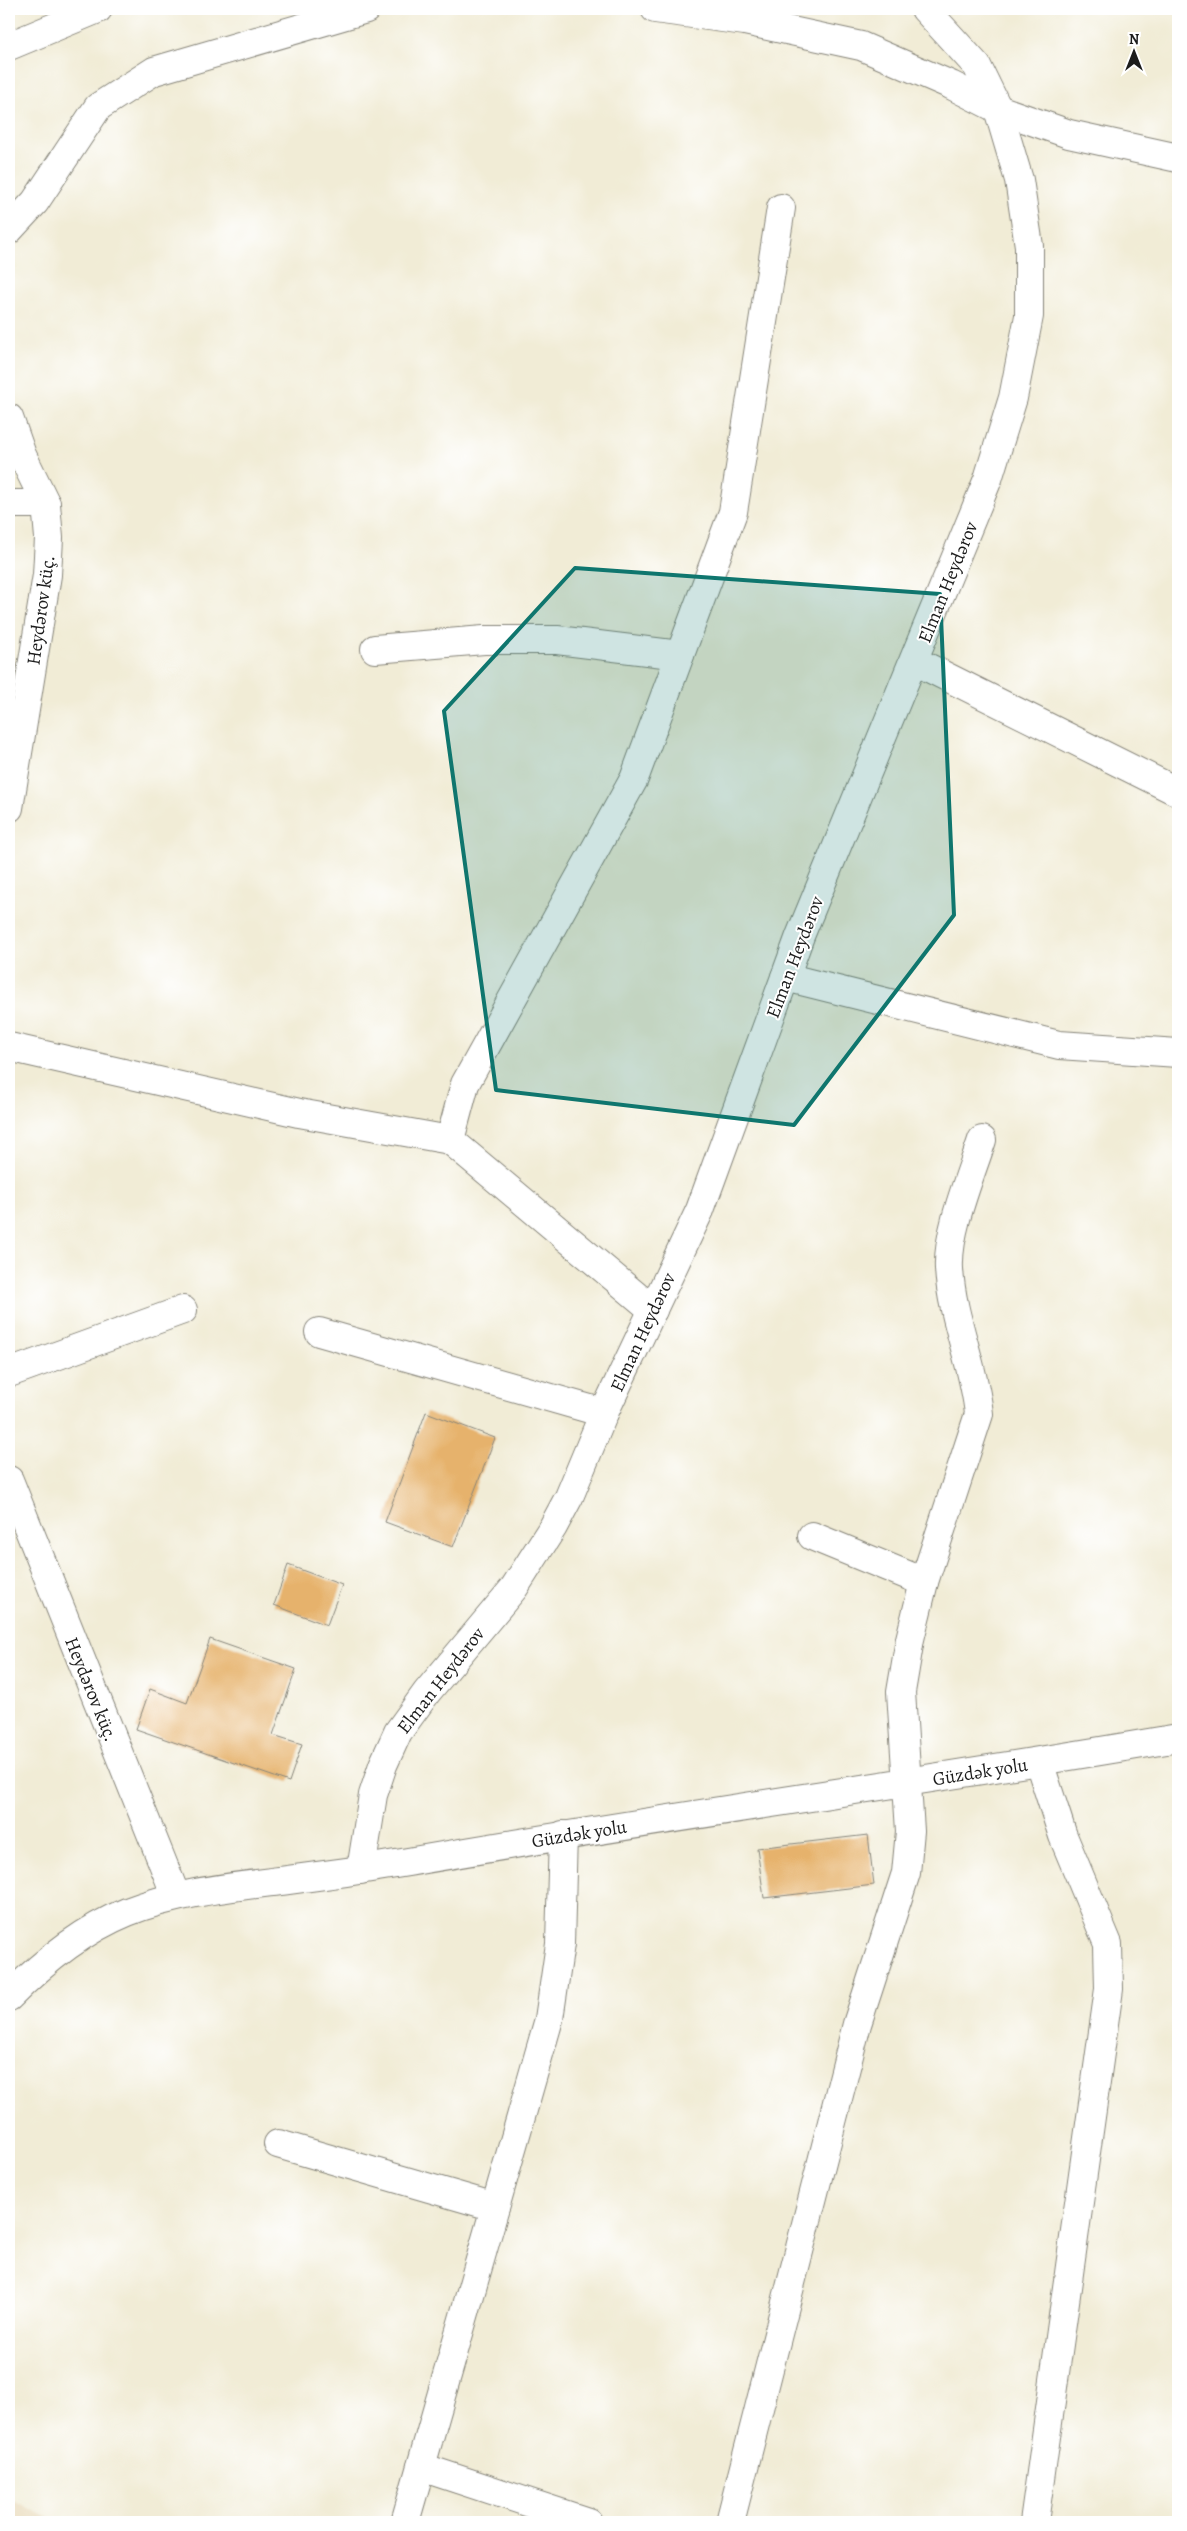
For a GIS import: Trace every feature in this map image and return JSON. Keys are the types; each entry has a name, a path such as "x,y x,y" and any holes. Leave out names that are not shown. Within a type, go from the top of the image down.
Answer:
{"street":[{"path":"9,46 98,9"},
{"path":"9,230 35,202 98,107 154,71 366,9"},
{"path":"655,9 745,21 861,46 951,85 998,109 1069,134 1178,158"},
{"name":"Elman Heydərov","path":"361,1870 373,1795 383,1765 398,1732 427,1692 514,1588 569,1497 604,1413 700,1210 785,977 988,479 1013,398 1029,316 1029,246 1019,180 998,109 977,66 925,9"},
{"path":"450,1140 465,1084 634,779 734,512 782,208"},
{"name":"Heydərov küç.","path":"9,418 22,455 46,504 49,538 47,575 9,808"},
{"path":"9,504 46,504"},
{"path":"375,649 484,640 557,640 680,655"},
{"path":"915,661 1178,792"},
{"path":"785,977 1059,1045 1178,1053"},
{"path":"9,1047 299,1114 450,1140 653,1310"},
{"path":"730,2522 857,2024 906,1873 910,1831 901,1692 910,1639 924,1582 979,1414 976,1386 953,1302 949,1267 956,1222 982,1140"},
{"path":"9,1372 183,1310"},
{"path":"319,1332 604,1413"},
{"name":"Heydərov küç.","path":"9,1486 176,1896"},
{"path":"812,1536 924,1582"},
{"name":"Güzdək yolu","path":"9,1997 22,1983 75,1940 125,1913 176,1896 214,1889 361,1870 563,1835 1039,1762 1178,1738"},
{"path":"1034,2522 1110,1989 1108,1944 1063,1836 1039,1762"},
{"path":"405,2522 549,2019 560,1944 563,1835"},
{"path":"278,2144 495,2207"},
{"path":"421,2467 588,2522"}],"highlighted area":[{"path":"575,568 940,594 954,915 794,1125 496,1090 444,711"}],"shaded area":[{"path":"9,2498 57,2522 9,2522"}],"building":[{"path":"426,1412 495,1438 453,1547 385,1522"},
{"path":"288,1565 342,1585 327,1625 274,1605"},
{"path":"210,1639 296,1669 273,1735 302,1744 289,1782 136,1729 150,1689 187,1703"},
{"path":"868,1835 874,1885 764,1898 757,1848"}]}
